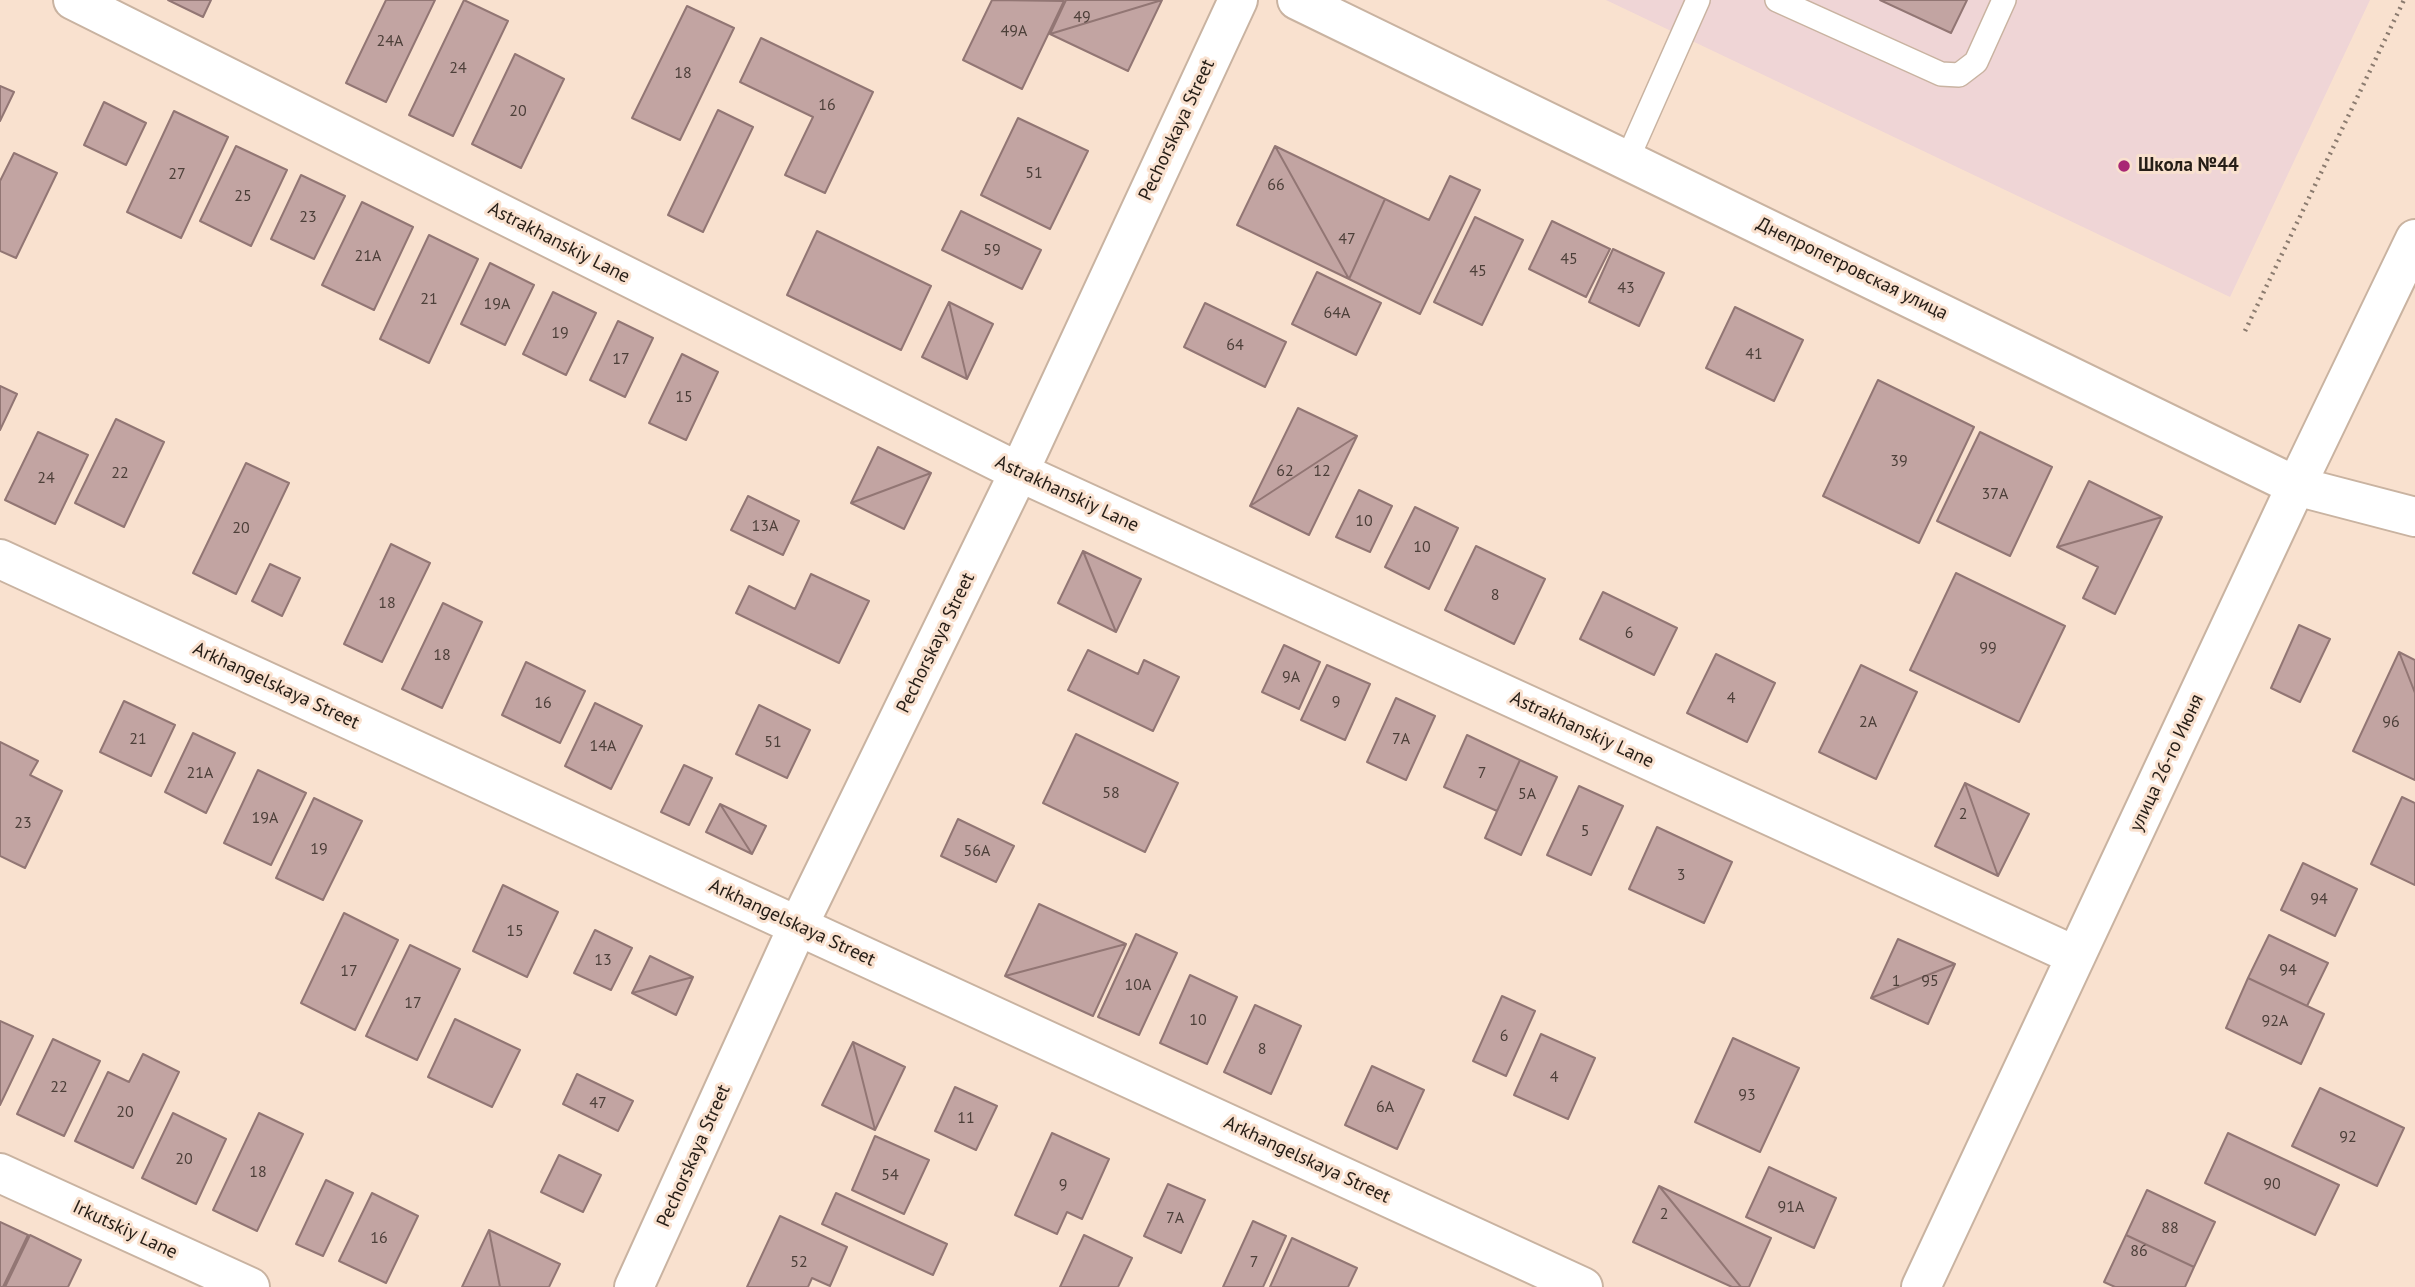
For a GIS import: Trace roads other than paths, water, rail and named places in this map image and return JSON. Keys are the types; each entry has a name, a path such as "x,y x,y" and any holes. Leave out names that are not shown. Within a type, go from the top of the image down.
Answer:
{"street":[{"name":"Astrakhanskiy Lane","path":"73,0 1019,472 2076,956"},
{"name":"Pechorskaya Street","path":"634,1287 798,926 1019,472 1238,0"},
{"name":"Днепропетровская улица","path":"1297,0 2297,486 2415,517"},
{"name":"улица 26-го Июня","path":"1920,1287 2415,239"},
{"name":"Arkhangelskaya Street","path":"0,559 1583,1287"},
{"name":"Irkutskiy Lane","path":"0,1173 250,1287"}],"lane":[{"path":"1627,160 1698,0"},
{"path":"1777,0 1941,74 1959,75 1976,62 2004,0"}],"place":[{"name":"Школа №44","path":"2124,166"}]}
